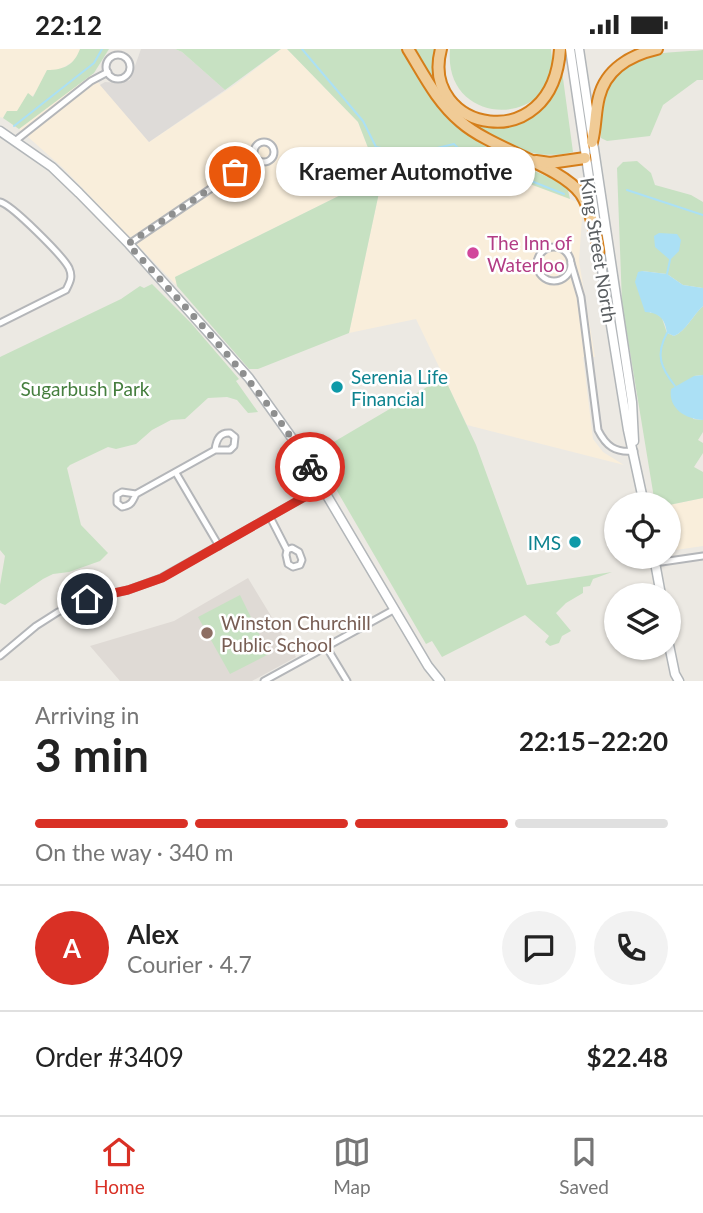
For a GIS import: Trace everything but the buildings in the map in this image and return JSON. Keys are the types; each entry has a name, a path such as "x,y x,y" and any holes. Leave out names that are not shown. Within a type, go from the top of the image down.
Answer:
{"highway":[{"path":"408,49 426,82 454,115 478,134 551,171 579,191 585,201 599,250"},
{"path":"440,49 439,78 449,100 466,115 502,123 520,119 537,107 552,87 560,49"},
{"path":"592,142 598,99 606,80 627,59 657,49"},
{"path":"517,155 550,163 585,157"}],"main road":[{"name":"King Street North","path":"570,49 628,430 642,492"},
{"name":"King Street North","path":"579,49 632,402 634,451"},
{"path":"0,131 52,167 128,244 261,393 280,419 428,666 440,681"},
{"path":"672,660 676,678"}],"street":[{"path":"114,55 121,55 129,62 130,68 125,76 115,78 108,72 107,62 114,55"},
{"path":"15,141 91,81 108,72"},
{"path":"128,244 256,158"},
{"path":"0,202 6,203 60,257 68,266 71,279 66,290 0,323"},
{"path":"571,263 567,274 559,280 547,280 537,268 539,256 546,249 552,248 564,251 571,263 581,297 598,430 611,448 634,451"},
{"path":"136,494 215,450"},
{"path":"176,473 219,546"},
{"path":"0,656 36,626 58,612 87,599 128,590 162,578 322,487"},
{"path":"270,517 287,550"},
{"path":"681,558 703,556"},
{"path":"264,681 395,609"},
{"path":"327,648 347,681"}],"shaded area":[{"path":"0,49 80,51 74,61 59,70 16,112 5,114 3,118 0,117"},
{"path":"141,49 175,49 182,52 225,90 149,142 100,85 105,82 120,83 130,80"},
{"path":"281,49 287,49 358,122 379,176 175,277 177,286 63,168 19,129 91,74 149,142 236,84"},
{"path":"455,156 583,204 579,261 595,357 583,357 593,439 603,452 624,465 467,425 416,319 349,333 383,174"},
{"path":"703,498 703,546 681,549 681,503"},
{"name":"Winston Churchill Public School","path":"248,578 296,657 252,681 120,681 90,646 174,621"}],"green space":[{"path":"80,49 109,49 94,73 19,129 3,118 7,111 17,111 28,93 33,97 47,70 68,65"},
{"path":"175,49 281,49 225,90 182,52"},
{"path":"287,49 401,49 432,97 454,123 494,151 567,186 570,199 455,156 383,174 349,333 258,369 249,369 177,286 175,277 379,176 358,122"},
{"path":"413,49 438,49 443,99"},
{"path":"450,49 551,49 553,65 546,86 533,100 515,108 496,109 478,104 462,93 452,74"},
{"path":"703,50 703,80 697,80 663,105 650,136 607,141 601,138 604,99 615,78 624,69 655,54"},
{"path":"562,71 573,152 557,155 528,152 502,141 463,116 503,125 524,121 551,98"},
{"path":"637,161 651,173 655,185 691,195 703,202 703,288 683,285 667,274 642,271 650,313 654,312 662,318 667,333 674,336 678,334 703,306 703,375 694,376 693,419 703,420 703,432 698,440 703,443 703,453 694,467 703,472 703,498 681,503 681,492 653,492 622,303 617,168 623,162"},
{"name":"Sugarbush Park","path":"152,284 191,323 239,379 236,381 258,412 248,413 237,400 227,397 208,398 185,419 171,420 152,430 136,444 116,449 108,447 70,465 67,468 81,525 108,553 100,561 69,572 53,574 5,605 0,603 5,556 0,550 0,357 121,299 140,286 144,288"},
{"path":"444,377 476,445 527,585 612,572 593,579 590,586 583,587 583,593 556,613 571,631 562,636 559,643 550,646 545,642 549,636 525,615 442,657 432,641 426,644 315,453"},
{"path":"240,595 269,654 230,674 198,617"}],"water":[{"path":"659,233 677,234 681,240 679,251 670,260 655,247 654,236"},
{"path":"638,272 667,274 683,285 703,288 703,306 674,336 667,333 661,318 645,312 635,282"},
{"path":"703,375 703,420 690,418 680,412 672,402 671,389 694,376"}],"waterway":[{"path":"14,126 94,63 102,49"},
{"path":"302,49 363,121 376,147 412,154 454,144 465,155 564,194"},
{"path":"627,190 703,215"},
{"path":"667,274 670,260"},
{"path":"667,333 661,348 661,361 675,386"}],"way so far":[{"path":"235,172 128,244 249,378 280,419 310,467"}],"place":[{"name":"Kraemer Automotive","path":"235,172"},
{"name":"The Inn of Waterloo","path":"473,253"},
{"name":"Serenia Life Financial","path":"337,387"},
{"name":"IMS","path":"575,542"},
{"name":"Winston Churchill Public School","path":"207,633"}],"route":[{"path":"87,599 128,590 162,578 322,487 310,467"}]}
